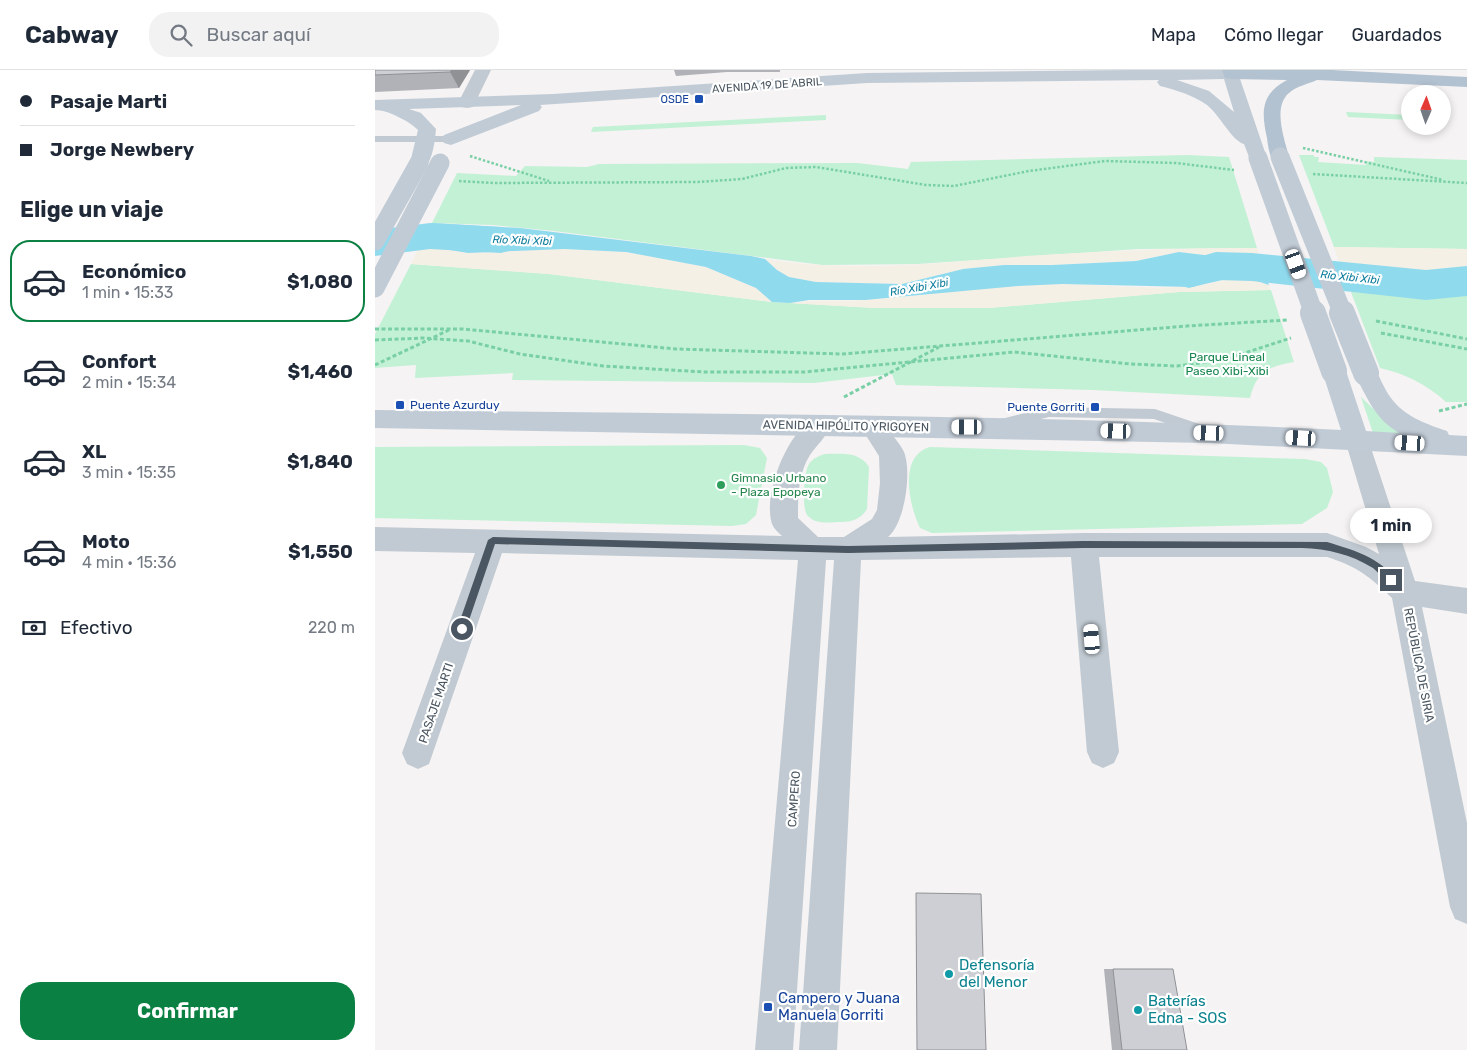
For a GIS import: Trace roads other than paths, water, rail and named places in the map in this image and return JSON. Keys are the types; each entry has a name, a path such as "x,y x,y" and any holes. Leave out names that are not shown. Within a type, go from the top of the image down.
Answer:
{"main road":[{"name":"AVENIDA 19 DE ABRIL","path":"376,105 553,100 867,74 1239,72"},
{"path":"1239,72 1250,164"},
{"path":"1239,72 1467,82"},
{"path":"1239,72 1280,157 1366,373 1383,406 1397,420 1430,436 1465,446"},
{"path":"1125,74 1167,82 1206,95 1229,115 1250,164"},
{"path":"1280,157 1270,108 1277,94 1288,86 1319,75"},
{"path":"451,139 553,100"},
{"path":"375,288 440,163 467,103"},
{"path":"375,241 419,163 426,140 427,129 420,121 410,115 376,105"},
{"name":"REPÚBLICA DE SIRIA","path":"1250,164 1334,371 1357,440"},
{"name":"AVENIDA HIPÓLITO YRIGOYEN","path":"375,419 1209,433 1465,446"}],"street":[{"path":"467,103 483,70"},
{"path":"813,549 785,522 784,496 790,466 803,445 819,426"},
{"path":"848,549 881,527 890,512 893,484 892,454 873,426"},
{"name":"REPÚBLICA DE SIRIA","path":"1357,440 1405,592 1467,907"},
{"path":"375,539 493,540 813,549 1083,545 1327,545 1356,554 1378,567 1405,592 1467,601"},
{"name":"PASAJE MARTI","path":"418,753 493,540"},
{"path":"1083,545 1103,752"},
{"name":"CAMPERO","path":"774,1050 813,549"},
{"path":"818,1050 848,549"}],"lane":[{"path":"375,139 451,139"}],"water":[{"path":"432,223 520,228 751,256 765,259 777,270 789,277 816,282 902,284 963,269 1004,265 1136,261 1179,252 1221,257 1259,254 1269,285 1254,280 1231,278 1192,287 1062,284 1018,286 865,300 772,302 756,288 706,267 626,252 564,249 468,253 420,245"},
{"path":"1339,262 1377,275 1416,277 1467,273 1467,290 1406,293 1361,287 1348,283"}],"waterway":[{"name":"Río Xibi Xibi","path":"375,243 430,236 501,240"},
{"name":"Río Xibi Xibi","path":"1189,274 1216,266 1252,267 1426,285 1467,281"}],"place":[{"name":"OSDE","path":"699,99"},
{"name":"Puente Azurduy","path":"400,405"},
{"name":"Puente Gorriti","path":"1095,407"},
{"name":"Gimnasio Urbano - Plaza Epopeya","path":"721,485"},
{"name":"Defensoría del Menor","path":"949,974"},
{"name":"Campero y Juana Manuela Gorriti","path":"768,1007"},
{"name":"Baterías Edna - SOS","path":"1138,1010"}],"park label":[{"name":"Parque Lineal Paseo Xibi-Xibi","path":"1227,364"}]}
